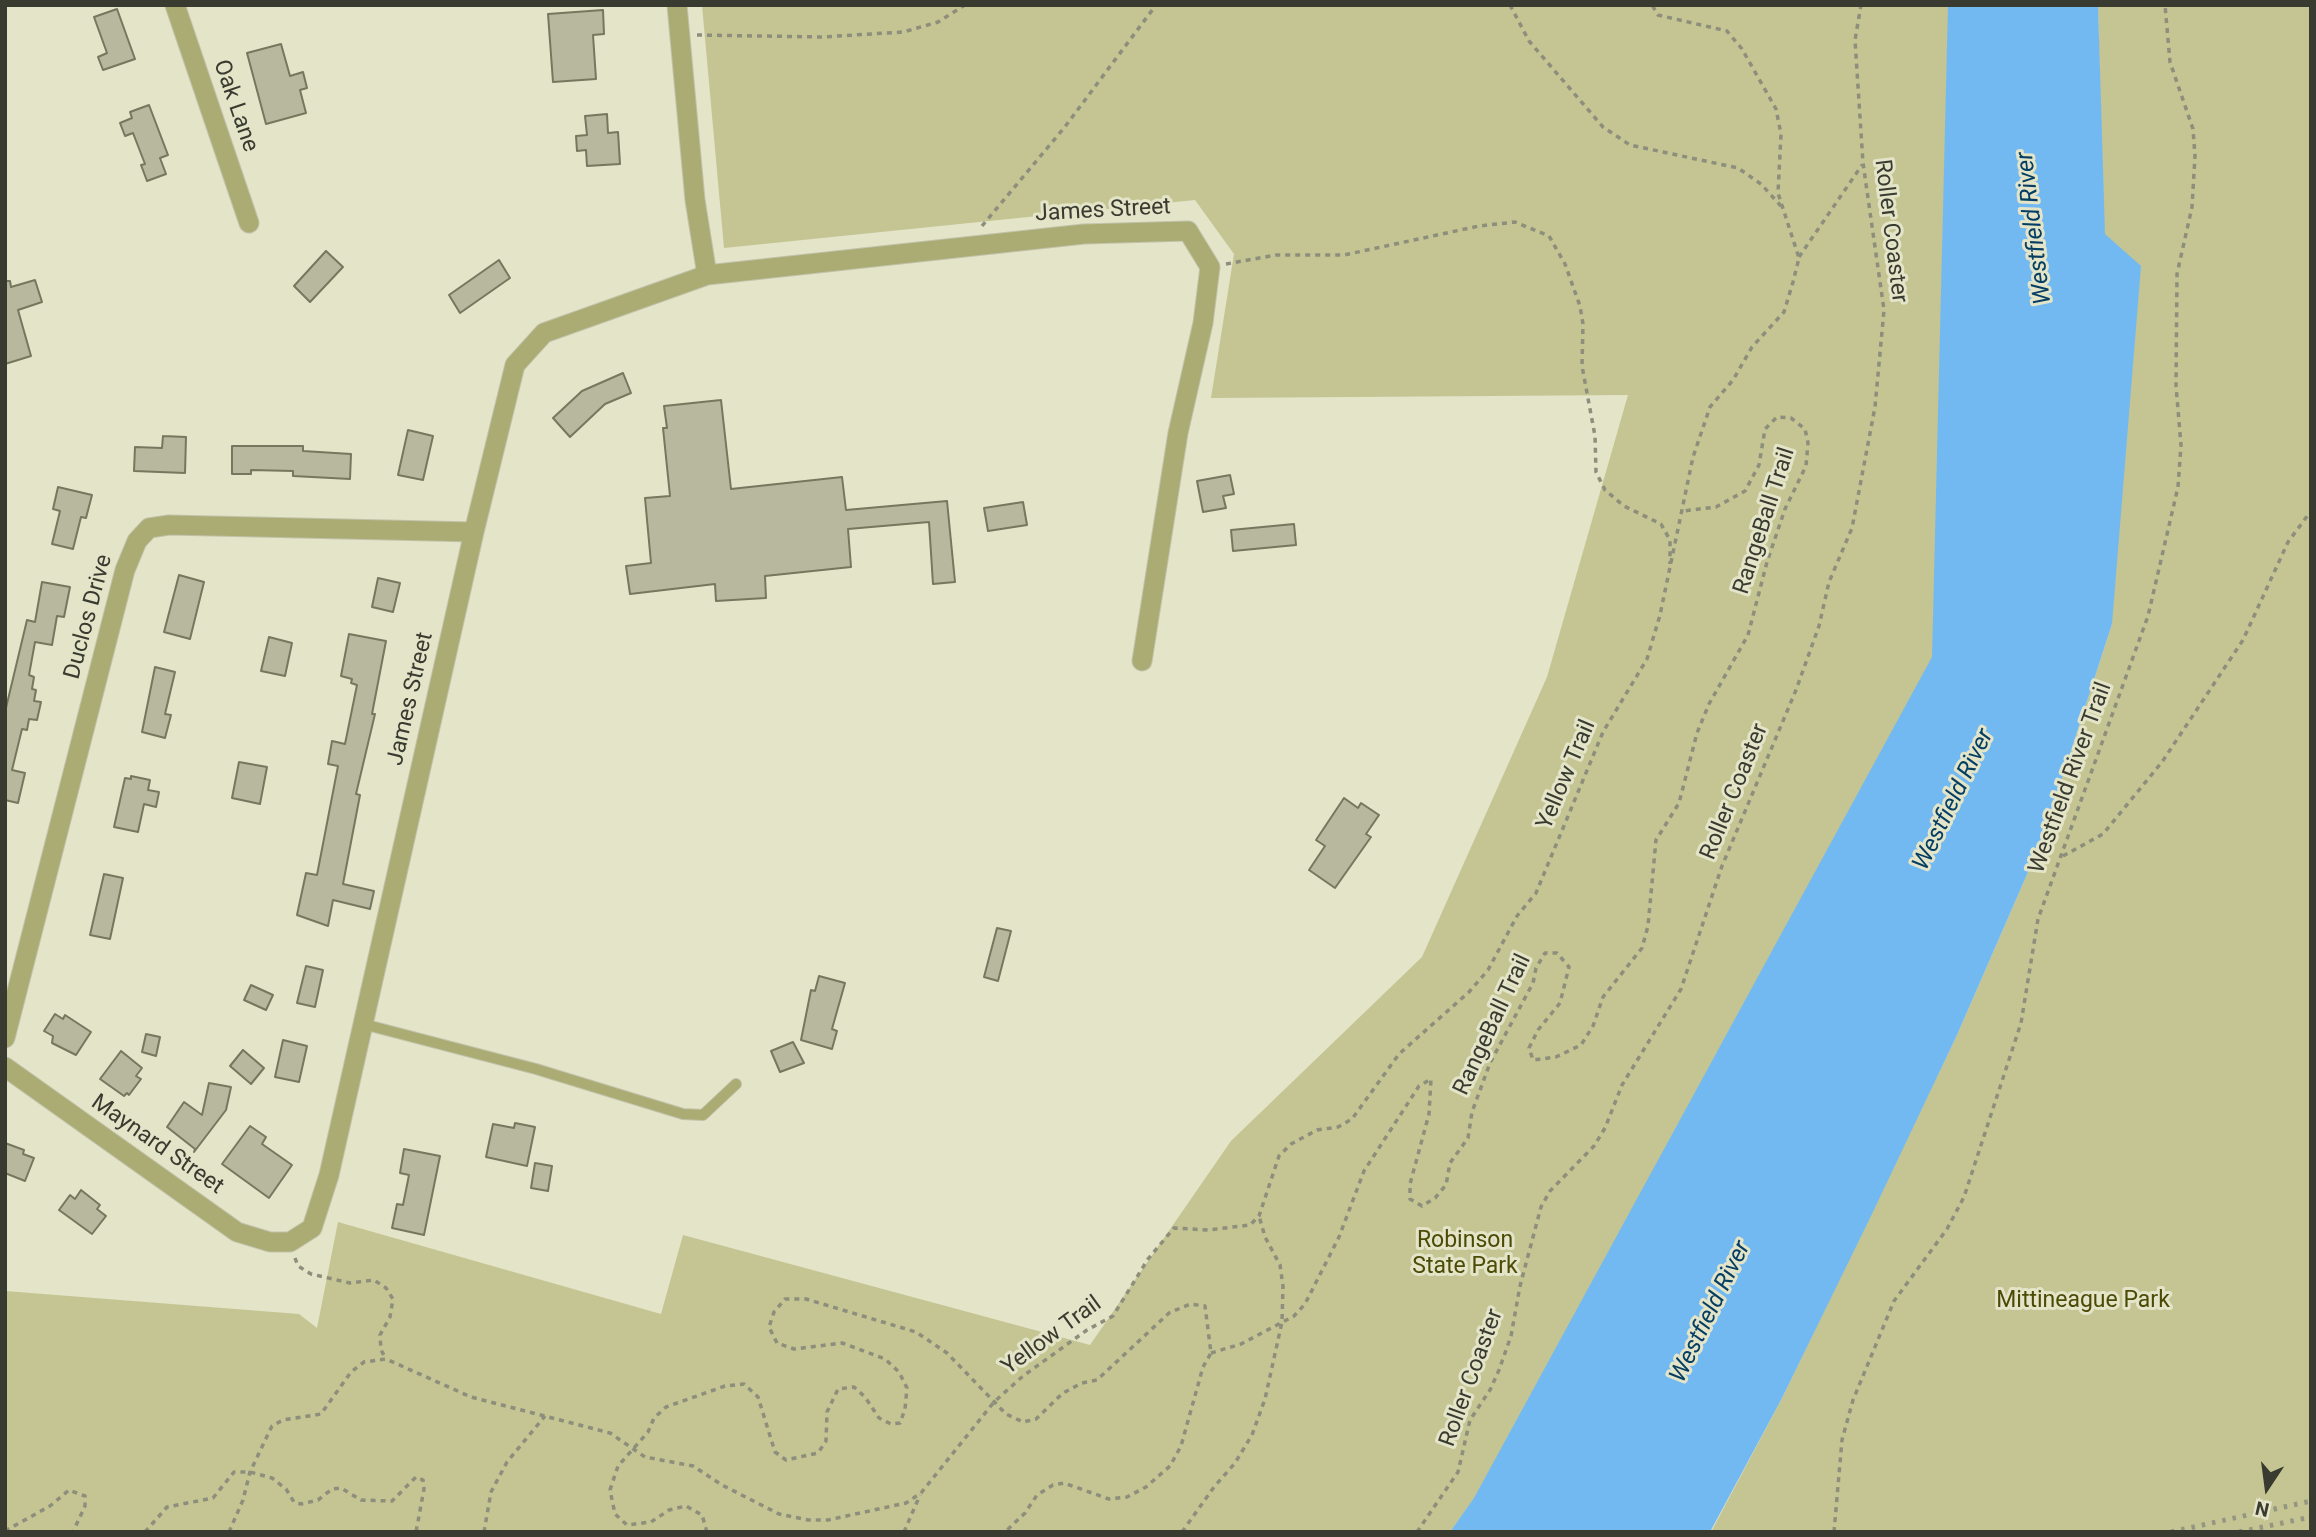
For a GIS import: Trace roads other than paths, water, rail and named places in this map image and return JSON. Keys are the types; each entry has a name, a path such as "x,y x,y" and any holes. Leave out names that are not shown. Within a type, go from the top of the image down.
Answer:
{"street":[{"name":"Oak Lane","path":"175,5 249,223"},
{"path":"677,5 695,200 707,275"},
{"name":"James Street","path":"290,1242 312,1228 329,1175 474,532 515,365 544,333 707,275 1084,234 1188,231 1210,267 1203,323 1178,433 1142,661"},
{"name":"Duclos Drive","path":"5,1038 125,570 137,541 149,528 169,524 474,532"},
{"name":"Maynard Street","path":"5,1067 237,1232 270,1242 290,1242"}],"lane":[{"path":"363,1024 536,1069 683,1114 703,1115 736,1084"}],"water":[{"name":"Westfield River","path":"1948,5 2098,5 2105,234 2141,266 2112,624 2042,840 1957,1035 1871,1216 1781,1400 1710,1532 1450,1532 1474,1498 1932,657"}],"railway":[{"path":"2171,1532 2311,1501"},
{"path":"2239,1532 2311,1517"}],"park label":[{"name":"Robinson State Park","path":"1465,1254"},
{"name":"Mittineague Park","path":"2083,1301"}]}
